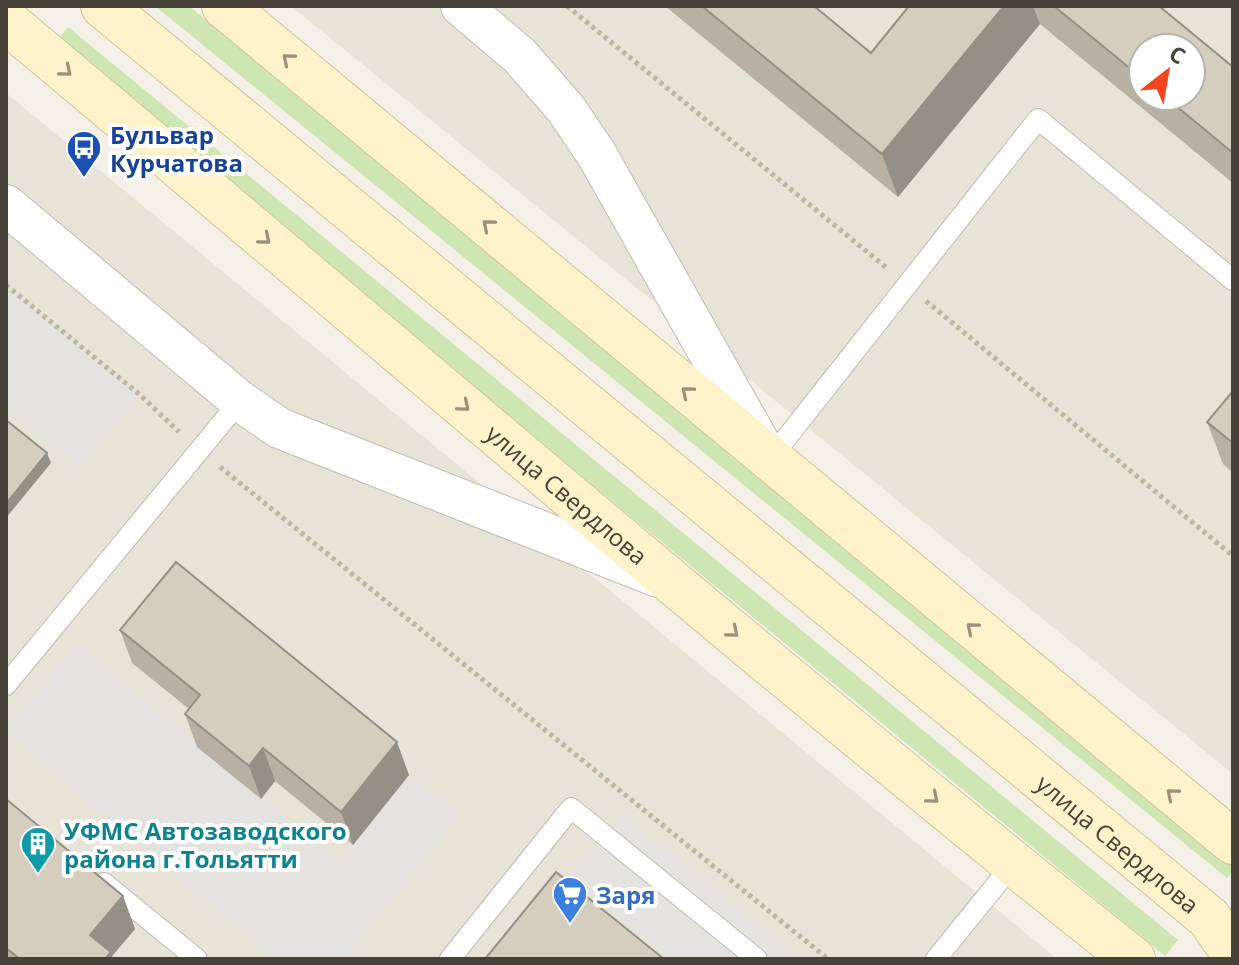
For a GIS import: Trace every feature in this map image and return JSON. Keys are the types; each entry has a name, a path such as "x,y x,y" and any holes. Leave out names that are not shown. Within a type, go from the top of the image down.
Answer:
{"main road":[{"name":"улица Свердлова","path":"103,6 1227,932"},
{"path":"224,6 1233,842"},
{"name":"улица Свердлова","path":"6,21 673,582 1013,864 1133,959"}],"street":[{"path":"461,6 520,56 566,109 597,155 769,460"},
{"path":"6,205 240,401 279,428 673,582"}],"lane":[{"path":"769,460 1038,119 1233,280"},
{"path":"6,685 240,401"},
{"path":"450,959 571,808 757,959"},
{"path":"936,959 1013,864"},
{"path":"90,870 197,959"}],"path":[{"path":"6,285 139,394 199,450 828,959"}],"shaded area":[{"path":"291,6 1233,6 1233,774"},
{"path":"6,93 1057,959 6,959"},
{"path":"6,285 139,394 79,467 6,407"},
{"path":"78,644 339,863 409,775 459,814 344,959 275,959 6,733 6,729"},
{"path":"620,813 801,959 670,959 568,877"}],"green space":[{"path":"155,6 189,6 1233,855 1233,871 1227,878"},
{"path":"68,27 1178,940 1165,956 55,43"}],"building":[{"path":"702,6 814,6 871,53 909,6 1004,6 882,154"},
{"path":"1054,6 1159,6 1191,32 1127,32 1127,66"},
{"path":"1207,46 1233,67 1233,153 1183,112 1207,112"},
{"path":"1233,391 1233,443 1207,422"},
{"path":"6,420 47,453 6,504"},
{"path":"176,562 397,742 341,812 263,748 249,766 185,714 200,695 120,630"},
{"name":"УФМС Автозаводского района г.Тольятти","path":"6,799 123,896 90,935 111,952 105,959 20,959 6,948"},
{"name":"Заря","path":"556,872 664,959 485,959"}],"place":[{"name":"Бульвар Курчатова","path":"84,179"},
{"name":"УФМС Автозаводского района г.Тольятти","path":"38,875"},
{"name":"Заря","path":"570,925"}]}
